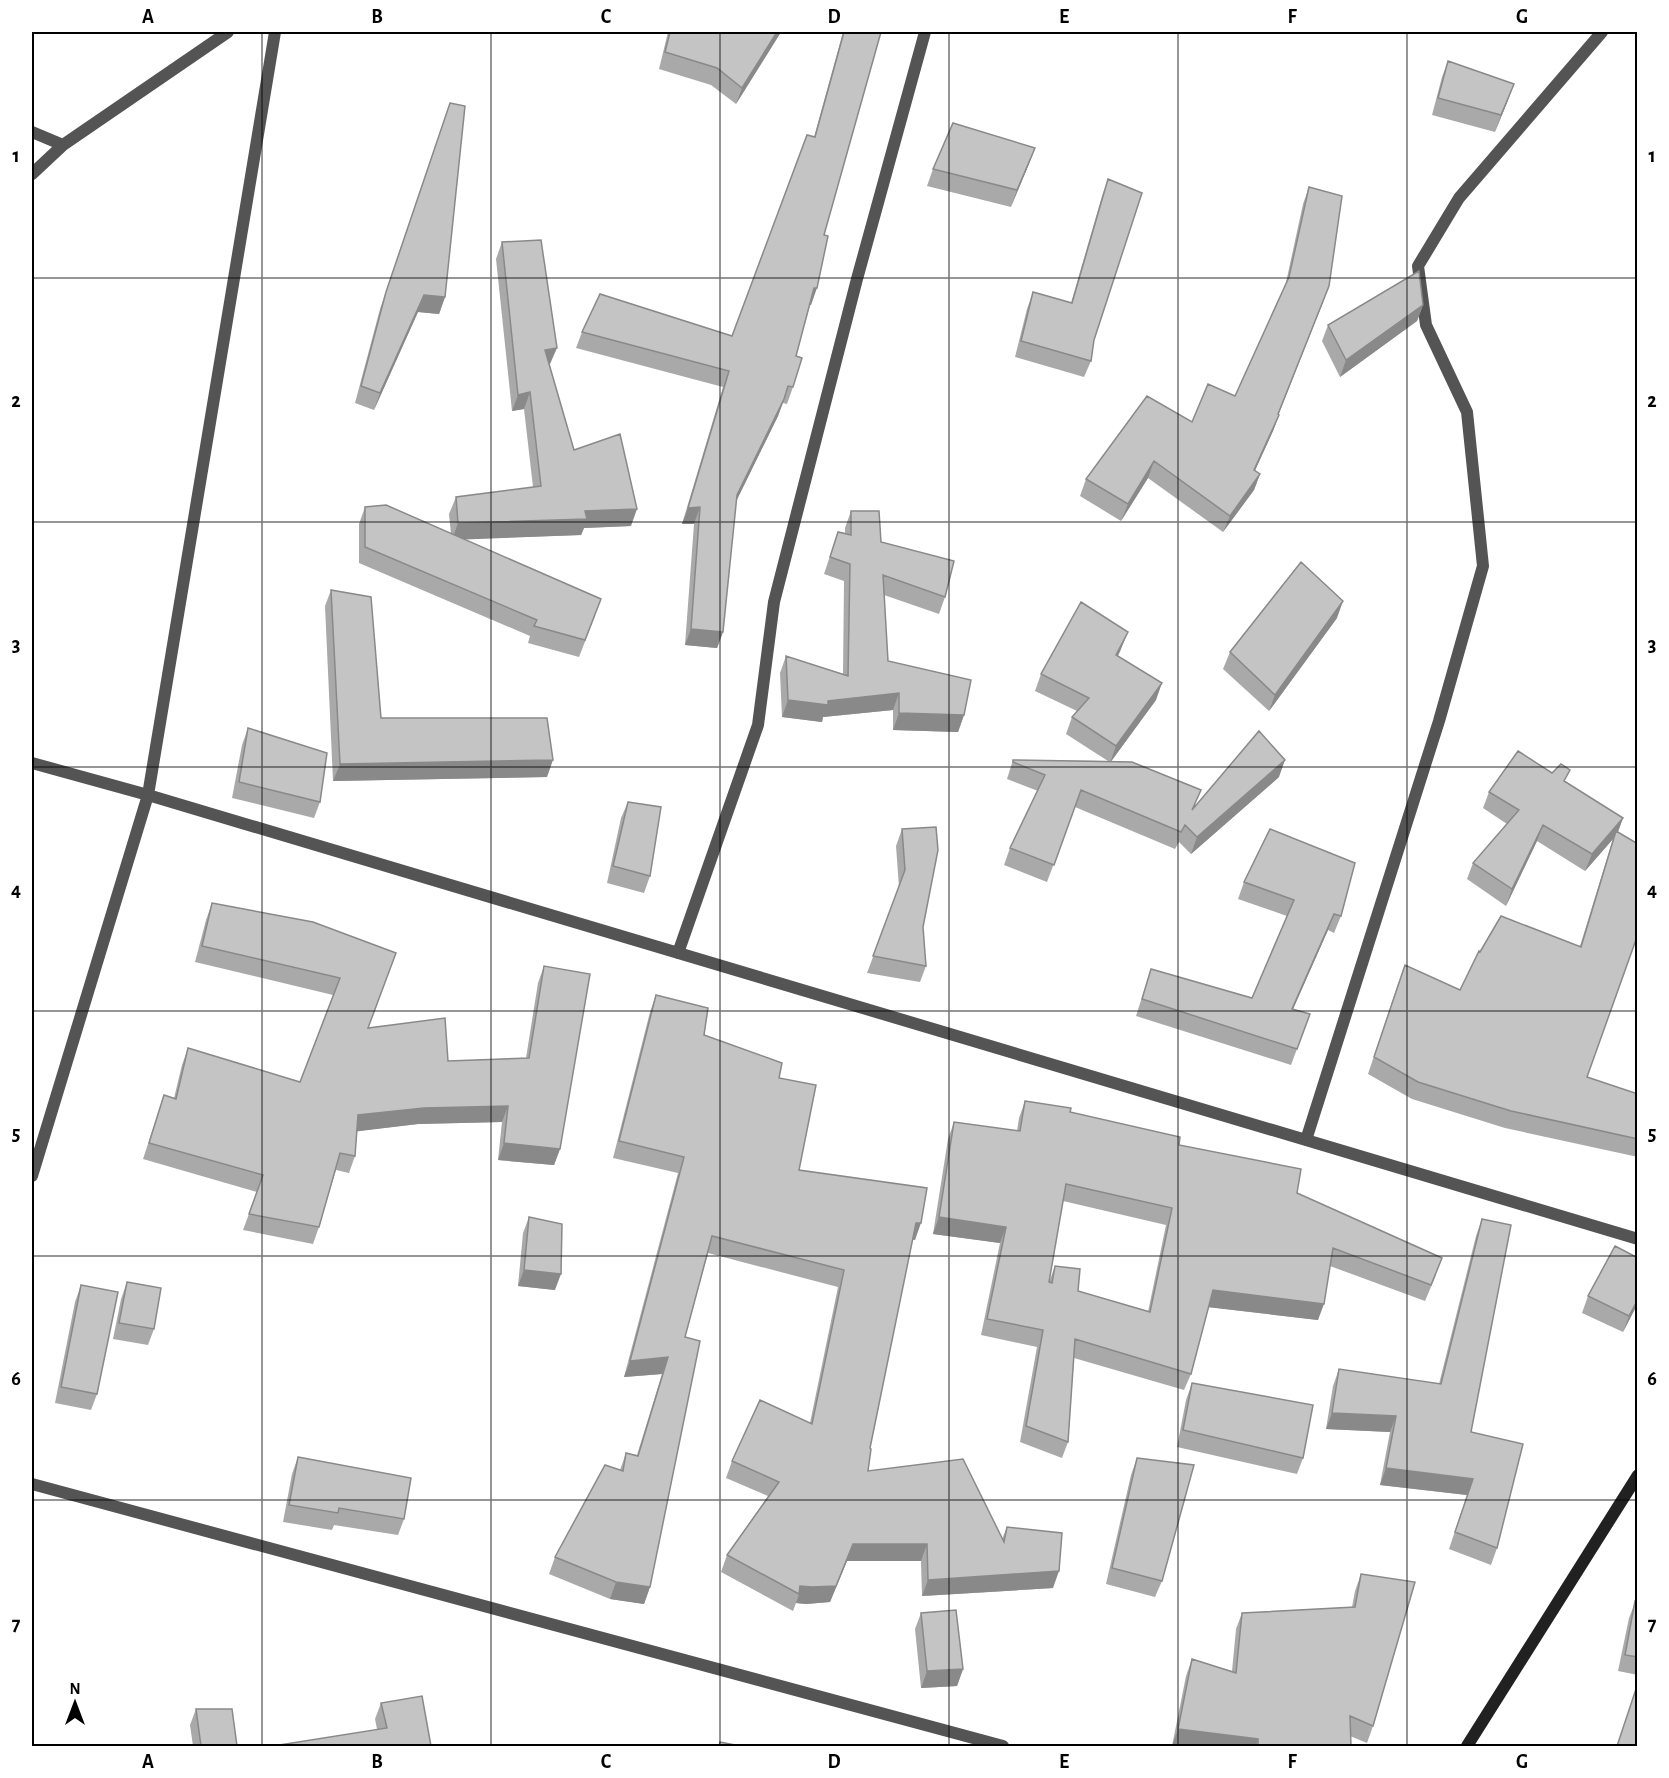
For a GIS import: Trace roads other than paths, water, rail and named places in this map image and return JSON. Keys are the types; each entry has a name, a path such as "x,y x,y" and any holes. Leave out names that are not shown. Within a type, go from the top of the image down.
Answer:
{"main road":[{"path":"1467,1746 1638,1475"}],"street":[{"path":"32,174 63,145 228,32"},
{"path":"32,1176 148,795 275,32"},
{"path":"678,952 758,725 774,602 857,279 925,32"},
{"path":"1306,1140 1435,733 1483,566 1467,412 1426,325 1418,266 1459,198 1602,32"},
{"path":"32,132 63,145"},
{"path":"32,763 148,795 678,952 1638,1239"},
{"path":"32,1484 1003,1746"}]}
